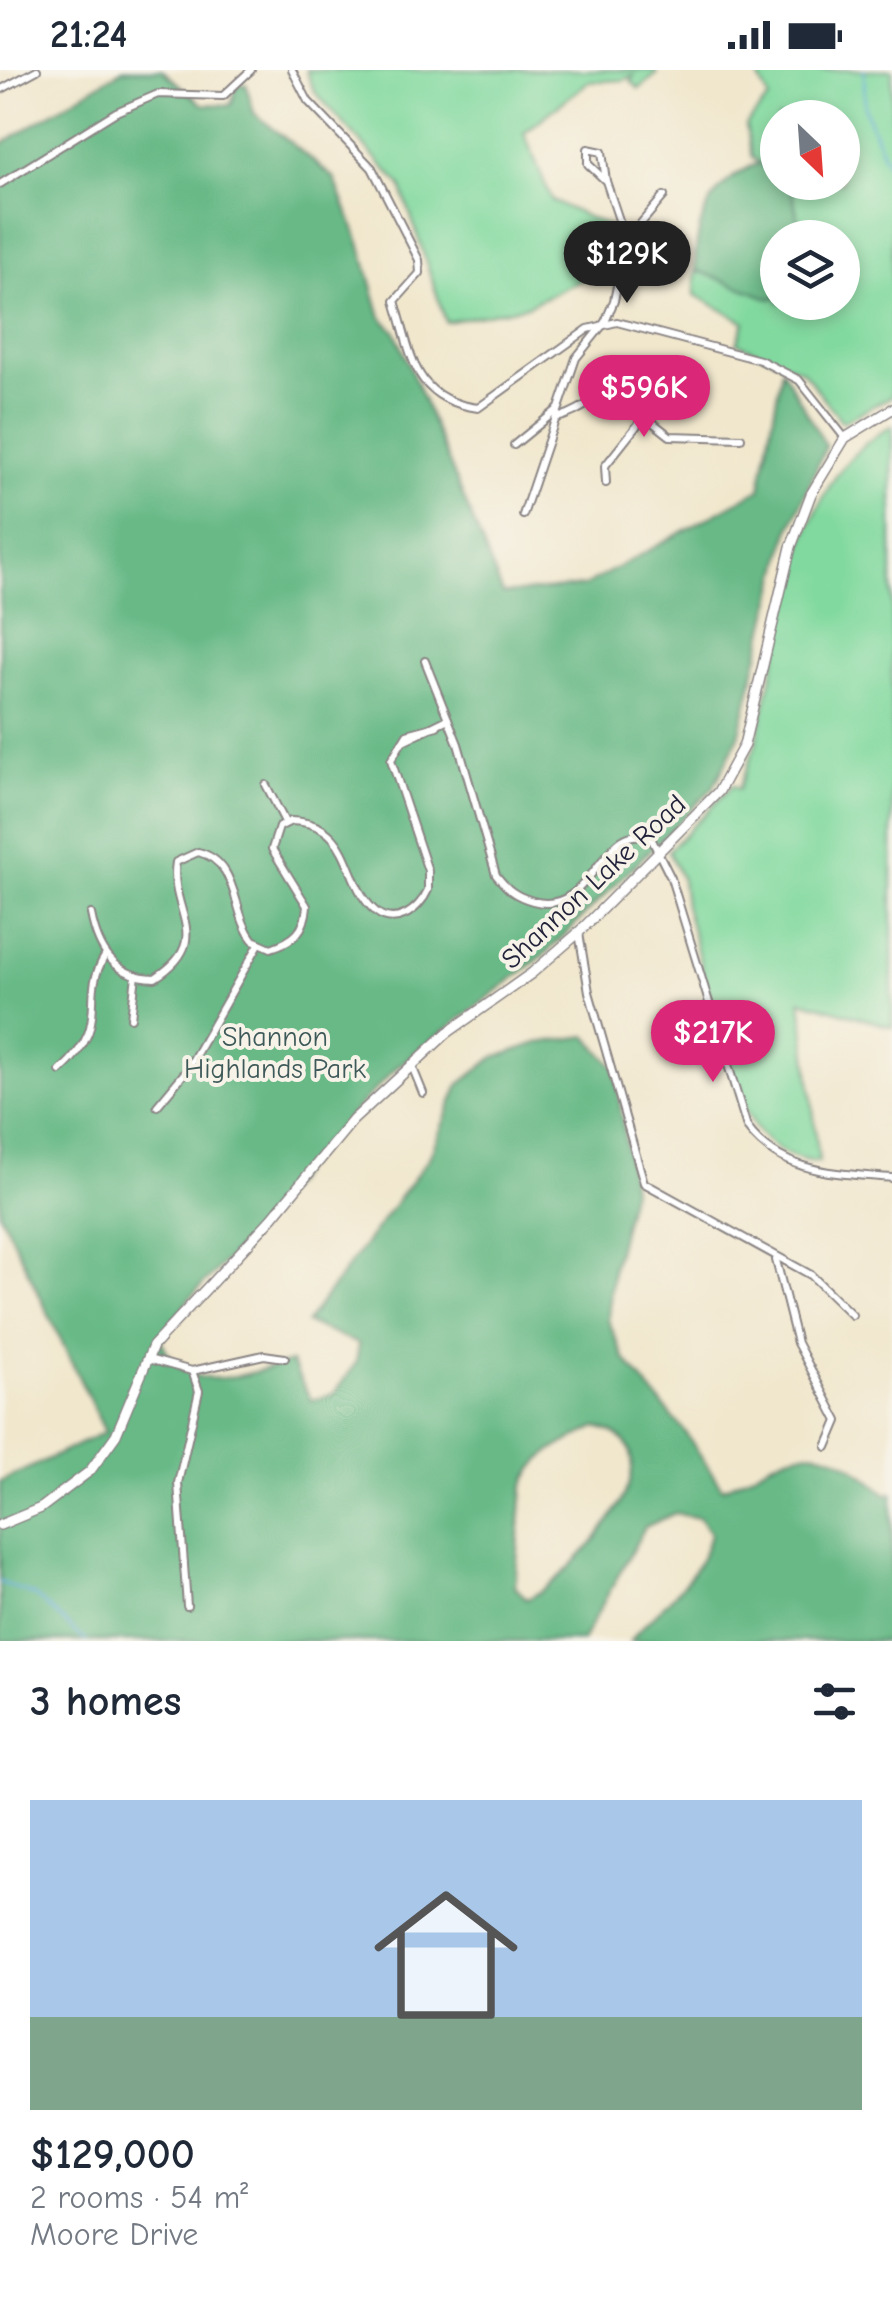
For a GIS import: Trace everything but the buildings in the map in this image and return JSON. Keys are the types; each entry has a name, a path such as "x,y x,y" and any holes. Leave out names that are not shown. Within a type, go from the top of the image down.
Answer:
{"main road":[{"name":"Shannon Lake Road","path":"0,1525 41,1508 90,1471 116,1435 153,1346 272,1218 324,1151 446,1034 532,973 579,932 707,806 736,762 791,547 811,494 845,438 892,409"}],"street":[{"path":"0,90 37,70"},
{"path":"0,184 116,112 158,94 223,96 251,70"},
{"path":"292,70 308,101 372,168 419,260 420,273 395,301 418,377 434,394 458,405 478,408 497,398 547,354 605,322 760,360 799,380 845,438"},
{"path":"606,181 588,164 588,149 602,152 606,181 626,241"},
{"path":"523,515 576,358 605,322 614,300 626,241 664,196"},
{"path":"514,445 557,413 572,415 593,397 614,392 670,436 741,438"},
{"path":"606,483 604,466 643,418"},
{"path":"424,661 448,720 496,875 516,896 542,904 577,892 618,840 632,834 652,840 670,878 747,1128 772,1153 798,1166 892,1178"},
{"path":"91,914 96,940 105,956 130,975 156,978 183,954 189,938 174,874 176,862 187,854 207,854 226,870 247,932 258,944 271,948 294,939 306,920 303,894 272,849 273,837 285,822 303,821 337,842 370,907 398,918 410,912 428,890 424,860 391,760 402,741 426,726 448,720"},
{"path":"266,785 285,822"},
{"path":"579,932 590,992 644,1184 826,1286 852,1315"},
{"path":"157,1106 187,1070 258,944"},
{"path":"60,1071 84,1046 92,1027 95,978 105,956"},
{"path":"130,1018 136,975"},
{"path":"412,1066 423,1093"},
{"path":"776,1258 797,1343 838,1421 827,1447"},
{"path":"148,1359 192,1371 264,1355 284,1358"},
{"path":"187,1606 178,1483 199,1392 192,1371"}],"green space":[{"name":"Shannon Highlands Park","path":"122,70 162,70 202,104 231,105 237,85 246,84 254,113 334,178 360,243 381,317 395,331 503,594 584,586 760,489 782,369 826,446 788,534 739,736 713,788 545,954 397,1067 321,1146 254,1232 188,1300 161,1340 172,1359 185,1371 201,1377 236,1376 291,1362 311,1400 334,1394 356,1363 359,1344 306,1323 429,1158 459,1085 493,1058 538,1043 587,1036 615,1068 632,1189 613,1268 608,1320 624,1358 685,1432 722,1488 780,1459 811,1452 838,1458 886,1494 892,1493 892,1641 630,1641 688,1579 705,1550 710,1533 699,1518 675,1513 645,1527 582,1641 0,1641 0,1482 105,1432 0,1213 0,145","holes":["596,1427 623,1440 632,1460 628,1486 614,1514 570,1567 527,1599 515,1587 523,1487 529,1475 553,1450"]},
{"path":"306,70 654,70 657,74 639,89 631,81 634,75 623,80 588,82 524,133 552,201 614,229 612,265 527,306 446,322 401,186 314,91"},
{"path":"755,70 892,70 892,396 842,422 803,371 737,343 745,322 695,295 695,273 730,275 760,294 760,320 860,320 860,220 798,220 794,200 860,200 860,100 769,98"},
{"path":"760,109 760,163 752,157 746,125"},
{"path":"760,164 760,200 794,200 798,220 760,220 760,295 695,270 698,234 709,204 742,171"},
{"path":"892,426 892,1027 801,1000 819,1162 786,1153 771,1144 748,1115 717,1025 685,906 682,880 668,851 733,785 739,789 756,744 802,545 810,526 826,492 847,462"}],"waterway":[{"path":"864,70 865,110 892,177"},
{"path":"0,1582 35,1596 86,1641"}]}
